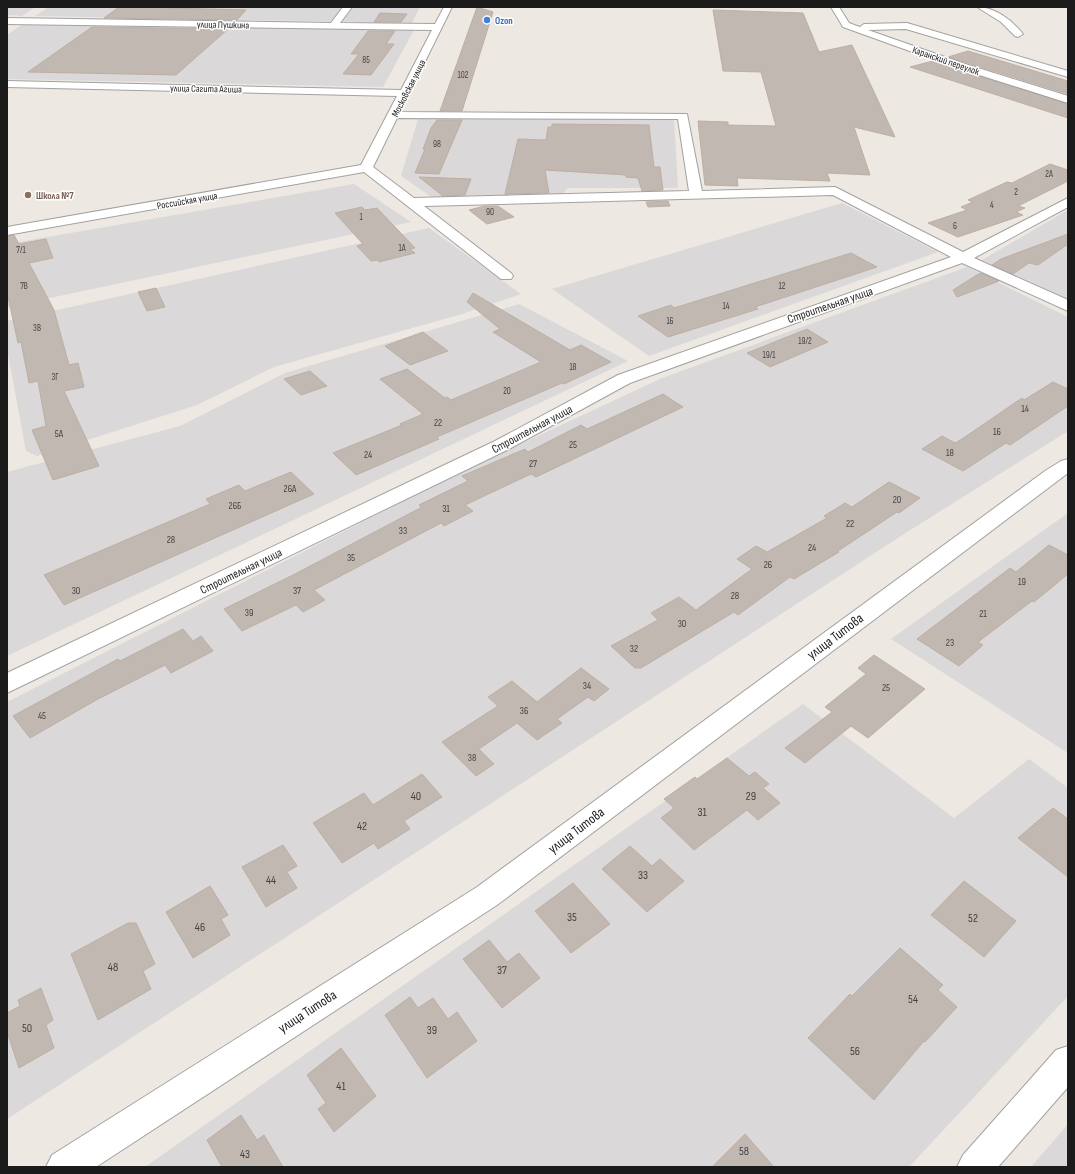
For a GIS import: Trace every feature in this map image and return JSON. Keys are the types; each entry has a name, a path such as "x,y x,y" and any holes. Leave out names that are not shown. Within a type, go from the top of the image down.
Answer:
{"street":[{"path":"334,25 348,7"},
{"name":"Московская улица","path":"366,168 448,7"},
{"name":"Каранский переулок","path":"835,7 846,25 851,27 958,65 1068,100"},
{"path":"980,7 1004,20 1018,34"},
{"path":"7,32 37,10"},
{"name":"улица Пушкина","path":"7,20 439,27"},
{"path":"851,27 907,26 1068,74"},
{"name":"улица Сагита Агиша","path":"7,84 405,93"},
{"path":"393,115 683,116 696,195"},
{"path":"366,168 506,276"},
{"name":"Российская улица","path":"7,231 366,168"},
{"path":"411,202 835,191 963,258 1068,306"},
{"name":"Строительная улица","path":"7,684 502,446 624,379 963,258 1068,202"},
{"name":"улица Титова","path":"64,1167 487,896 1039,485 1068,465"},
{"path":"974,1167 1068,1062"}],"shaded area":[{"path":"7,7 35,7 22,16 7,15"},
{"path":"49,7 420,7 412,23 35,16"},
{"path":"21,25 414,30 383,87 7,79 7,35"},
{"path":"418,119 674,119 678,188 568,188 562,195 433,198 401,176"},
{"path":"354,184 411,222 7,307 7,244"},
{"path":"842,203 938,252 649,356 552,289"},
{"path":"1068,210 1068,299 982,260"},
{"path":"429,228 521,294 462,314 274,367 197,405 37,456 26,451 7,349 7,321"},
{"path":"967,267 1068,317 1068,431 904,534 7,1119 7,702 461,472 662,378"},
{"path":"519,304 628,361 7,656 7,472 180,426 285,373"},
{"path":"1068,513 1068,753 891,639"},
{"path":"803,704 954,818 1029,759 1068,788 1068,996 909,1167 145,1167"},
{"path":"1068,1124 1068,1167 1031,1167"}],"building":[{"path":"119,7 170,7 169,8 246,10 237,20 104,18"},
{"path":"477,7 493,12 462,111 440,111"},
{"path":"713,10 803,13 819,52 852,45 895,137 854,127 870,175 827,173 830,181 737,178 738,186 705,185 698,121 728,122 728,125 776,126 761,72 723,71"},
{"path":"380,13 407,14 401,22 374,22"},
{"path":"92,27 228,29 176,75 28,72"},
{"path":"368,31 395,31 386,44 394,44 371,75 343,74 359,54 351,54"},
{"path":"968,51 1068,81 1068,94 948,57"},
{"path":"933,61 1068,104 1068,118 910,67"},
{"path":"437,120 462,120 439,174 415,173 425,149 423,149 431,128"},
{"path":"552,124 649,125 654,167 660,167 663,190 642,191 638,178 626,177 626,175 545,170 549,193 505,194 518,139 546,140 548,127 552,127"},
{"path":"1050,164 1068,170 1068,181 1018,206 1025,208 1016,212 1023,215 958,237 928,223 967,210 961,207 973,202 968,200 1007,182 1012,183"},
{"path":"419,177 471,179 465,195 443,196"},
{"path":"668,201 670,206 648,207 646,202"},
{"path":"485,206 498,206 514,217 487,224 469,210"},
{"path":"362,207 365,210 377,208 415,248 410,249 415,253 379,262 377,260 371,261 357,246 363,244 335,213"},
{"path":"1068,234 1068,244 1038,265 1029,263 1013,274 992,265 1001,259"},
{"path":"14,235 19,244 46,239 53,258 29,263 54,310 69,365 78,363 84,387 64,391 99,466 53,480 32,430 46,426 38,381 29,383 21,342 18,343 7,292 7,236"},
{"path":"851,253 877,267 755,307 758,309 668,337 638,316 671,305 674,308"},
{"path":"980,273 999,281 957,297 953,290"},
{"path":"156,288 165,307 147,311 138,292"},
{"path":"473,293 570,350 581,345 611,362 564,384 562,383 437,437 439,439 356,475 333,453 402,425 400,424 423,414 380,379 407,369 445,398 447,397 451,400 541,362 493,332 500,329 467,302"},
{"path":"807,329 828,342 770,367 747,353"},
{"path":"423,332 448,351 410,365 385,346"},
{"path":"310,371 327,386 301,395 284,379"},
{"path":"1053,382 1068,389 1068,406 1010,445 1006,443 963,471 922,449 942,436 955,443 1022,398 1024,400"},
{"path":"663,394 683,407 536,477 531,474 465,505 473,511 444,526 441,523 314,590 325,600 303,612 296,605 242,631 224,609 295,574 422,507 419,505 468,481 462,476 525,449 528,452 581,425 587,429"},
{"path":"291,472 314,494 64,605 44,575 210,504 206,499 239,485 245,491"},
{"path":"889,482 920,498 838,551 839,552 794,579 790,577 738,615 734,612 641,668 635,668 611,646 658,620 651,613 679,597 696,610 752,569 737,559 756,546 767,552 827,518 824,516 845,503 852,507"},
{"path":"1049,545 1068,555 1068,574 1034,602 1032,601 978,642 983,645 959,666 917,639 1010,568 1016,572"},
{"path":"183,629 193,641 201,636 213,651 171,673 165,665 98,699 30,738 13,716 118,659 120,661"},
{"path":"874,655 925,689 868,738 851,726 805,763 785,748 832,712 825,707 866,674 858,668"},
{"path":"581,668 609,689 594,701 588,697 557,719 562,723 537,740 517,723 479,749 494,764 476,776 442,742 498,706 488,697 512,681 537,702"},
{"path":"727,758 749,776 755,772 769,784 763,788 780,803 758,820 747,810 694,850 661,818 674,808 664,799 695,777 697,779"},
{"path":"422,774 442,797 404,821 410,829 378,849 374,843 342,863 313,823 364,793 373,805"},
{"path":"1053,808 1068,819 1068,877 1018,838"},
{"path":"283,845 297,866 287,872 297,888 266,907 242,867"},
{"path":"630,846 652,866 660,859 684,881 647,912 602,869"},
{"path":"964,881 1016,921 984,957 931,915"},
{"path":"573,883 610,924 571,953 535,911"},
{"path":"210,886 228,915 221,919 230,935 193,958 166,912"},
{"path":"128,923 136,923 155,964 143,971 151,989 98,1020 71,954"},
{"path":"489,940 507,962 519,953 540,978 502,1008 463,959"},
{"path":"900,948 943,985 938,990 957,1007 925,1042 924,1041 874,1100 808,1038 850,994 852,996"},
{"path":"41,988 53,1020 46,1025 54,1048 19,1068 7,1032 7,1013 20,1006 18,1000"},
{"path":"410,997 418,1008 433,998 448,1019 457,1012 477,1041 427,1078 385,1015"},
{"path":"341,1048 376,1096 334,1132 318,1109 326,1103 307,1075"},
{"path":"241,1115 257,1140 264,1135 283,1167 222,1167 207,1140"},
{"path":"745,1134 774,1167 712,1167"}],"place":[{"name":"Ozon","path":"487,20"},
{"name":"Школа №7","path":"28,195"}]}
